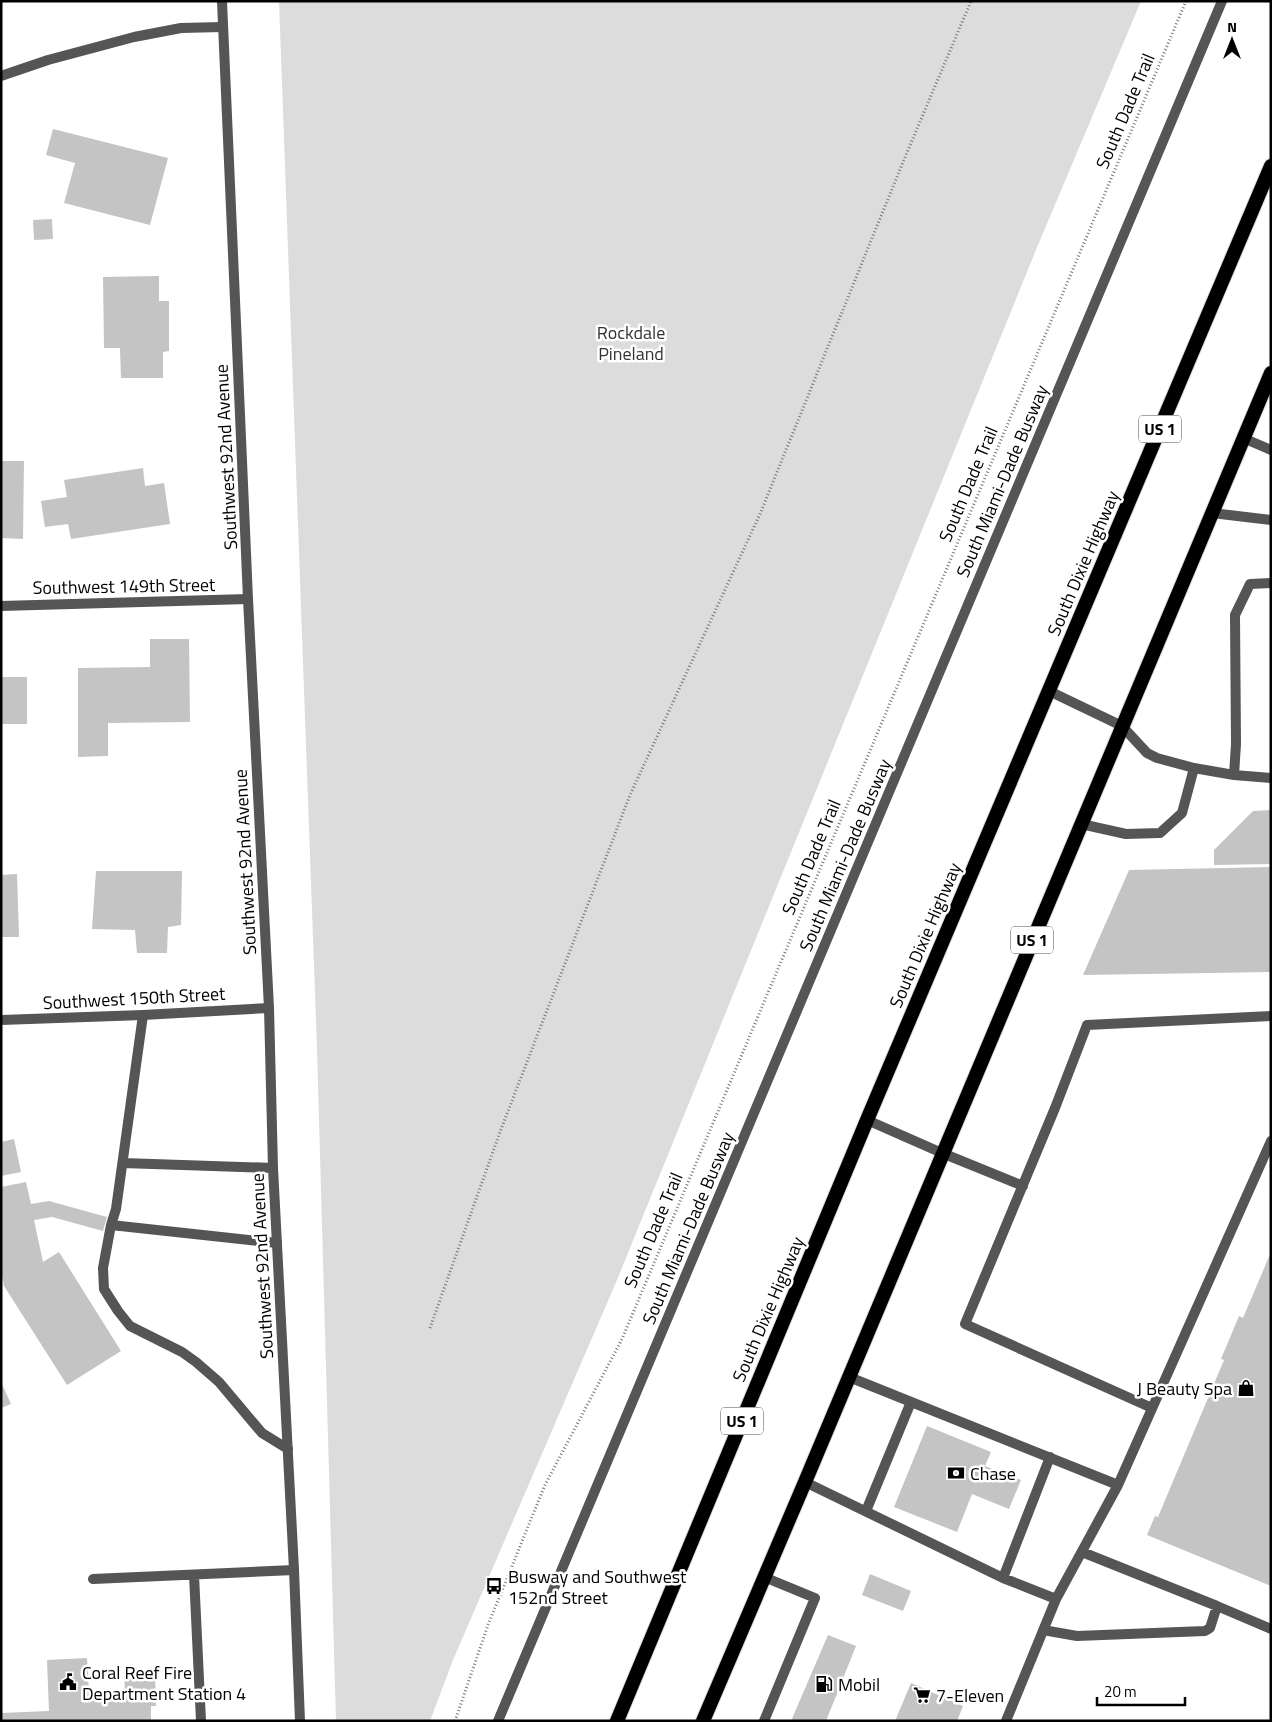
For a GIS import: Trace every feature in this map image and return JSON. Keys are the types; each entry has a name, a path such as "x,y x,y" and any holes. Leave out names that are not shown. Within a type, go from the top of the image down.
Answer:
{"highway":[{"name":"South Dixie Highway","path":"617,1721 867,1120 1271,166"},
{"name":"US 1","path":"703,1721 1269,382"}],"street":[{"name":"Southwest 92nd Avenue","path":"222,1 248,599 269,1008 273,1168 300,1721"},
{"name":"South Miami-Dade Busway","path":"498,1721 1222,1"},
{"path":"1,76 48,60 134,37 181,28 223,27"},
{"path":"1244,438 1271,450"},
{"path":"1212,513 1271,520"},
{"path":"1234,775 1236,744 1235,615 1250,584 1271,583"},
{"name":"Southwest 149th Street","path":"1,606 248,599"},
{"path":"1049,691 1122,726 1147,753 1157,758 1194,768 1234,775 1271,778"},
{"path":"1081,824 1126,834 1160,833 1182,812 1194,768"},
{"name":"Southwest 150th Street","path":"1,1020 269,1008"},
{"path":"143,1015 116,1209 103,1268 104,1290 130,1326 182,1352 196,1362 219,1382 262,1433 288,1449"},
{"path":"1152,1408 965,1324 1023,1186 1087,1025 1271,1016"},
{"path":"867,1120 1023,1186"},
{"path":"1006,1721 1056,1599 1118,1485 1271,1141"},
{"path":"123,1163 273,1168"},
{"path":"111,1225 277,1243"},
{"path":"849,1377 1118,1485"},
{"path":"866,1511 911,1402"},
{"path":"1003,1578 1050,1457"},
{"path":"805,1482 1003,1578 1056,1599"},
{"path":"1082,1552 1271,1629"},
{"path":"93,1579 294,1570"},
{"path":"194,1575 201,1721"},
{"path":"764,1578 815,1598 764,1721"},
{"path":"1043,1630 1077,1636 1205,1631 1210,1628 1218,1606"}],"path":[{"path":"430,1328 500,1132 630,794 760,514 970,1"},
{"name":"South Dade Trail","path":"455,1721 488,1625 545,1485 622,1340 1186,1"}],"green space":[{"name":"Rockdale Pineland","path":"279,1 1141,1 1038,245 617,1280 453,1660 430,1721 336,1721 317,1048"}],"building":[{"path":"53,129 168,158 150,225 64,203 75,163 46,155"},
{"path":"52,219 53,239 34,240 33,220"},
{"path":"159,276 159,301 169,301 169,351 163,352 163,378 121,378 120,348 104,348 103,277"},
{"path":"1,461 24,461 23,539 1,538"},
{"path":"143,468 145,486 164,483 170,524 71,539 68,524 45,527 41,501 67,497 64,480"},
{"path":"150,639 189,639 190,722 108,723 108,756 78,757 78,668 150,667"},
{"path":"1,677 27,677 27,724 1,724"},
{"path":"1271,810 1271,864 1214,865 1214,850 1253,811"},
{"path":"1271,867 1271,972 1083,975 1129,870"},
{"path":"96,871 182,871 181,925 168,927 167,953 137,953 135,930 92,929"},
{"path":"17,874 19,937 1,937 1,875"},
{"path":"14,1139 21,1172 1,1176 1,1142"},
{"path":"26,1182 31,1204 49,1201 107,1217 103,1231 52,1217 34,1220 43,1262 59,1252 121,1351 67,1385 4,1286 1,1270 1,1187"},
{"path":"1271,1252 1271,1586 1147,1535 1155,1516 1158,1517 1224,1360 1221,1359 1239,1316 1243,1318"},
{"path":"1,1382 11,1404 1,1408"},
{"name":"Chase","path":"927,1426 991,1452 985,1466 1021,1480 1009,1509 972,1494 957,1532 894,1507"},
{"path":"870,1574 911,1591 903,1611 862,1595"},
{"name":"Mobil","path":"828,1635 856,1646 826,1721 791,1721"},
{"name":"Coral Reef Fire Department Station 4","path":"87,1658 89,1692 125,1691 124,1674 155,1673 156,1706 151,1706 151,1721 1,1721 1,1713 49,1711 47,1660"},
{"name":"7-Eleven","path":"911,1683 963,1706 957,1721 895,1721"}],"place":[{"name":"J Beauty Spa","path":"1246,1388"},
{"name":"Chase","path":"956,1473"},
{"name":"Busway and Southwest 152nd Street","path":"494,1586"},
{"name":"Coral Reef Fire Department Station 4","path":"68,1682"},
{"name":"Mobil","path":"824,1684"},
{"name":"7-Eleven","path":"922,1695"}]}
